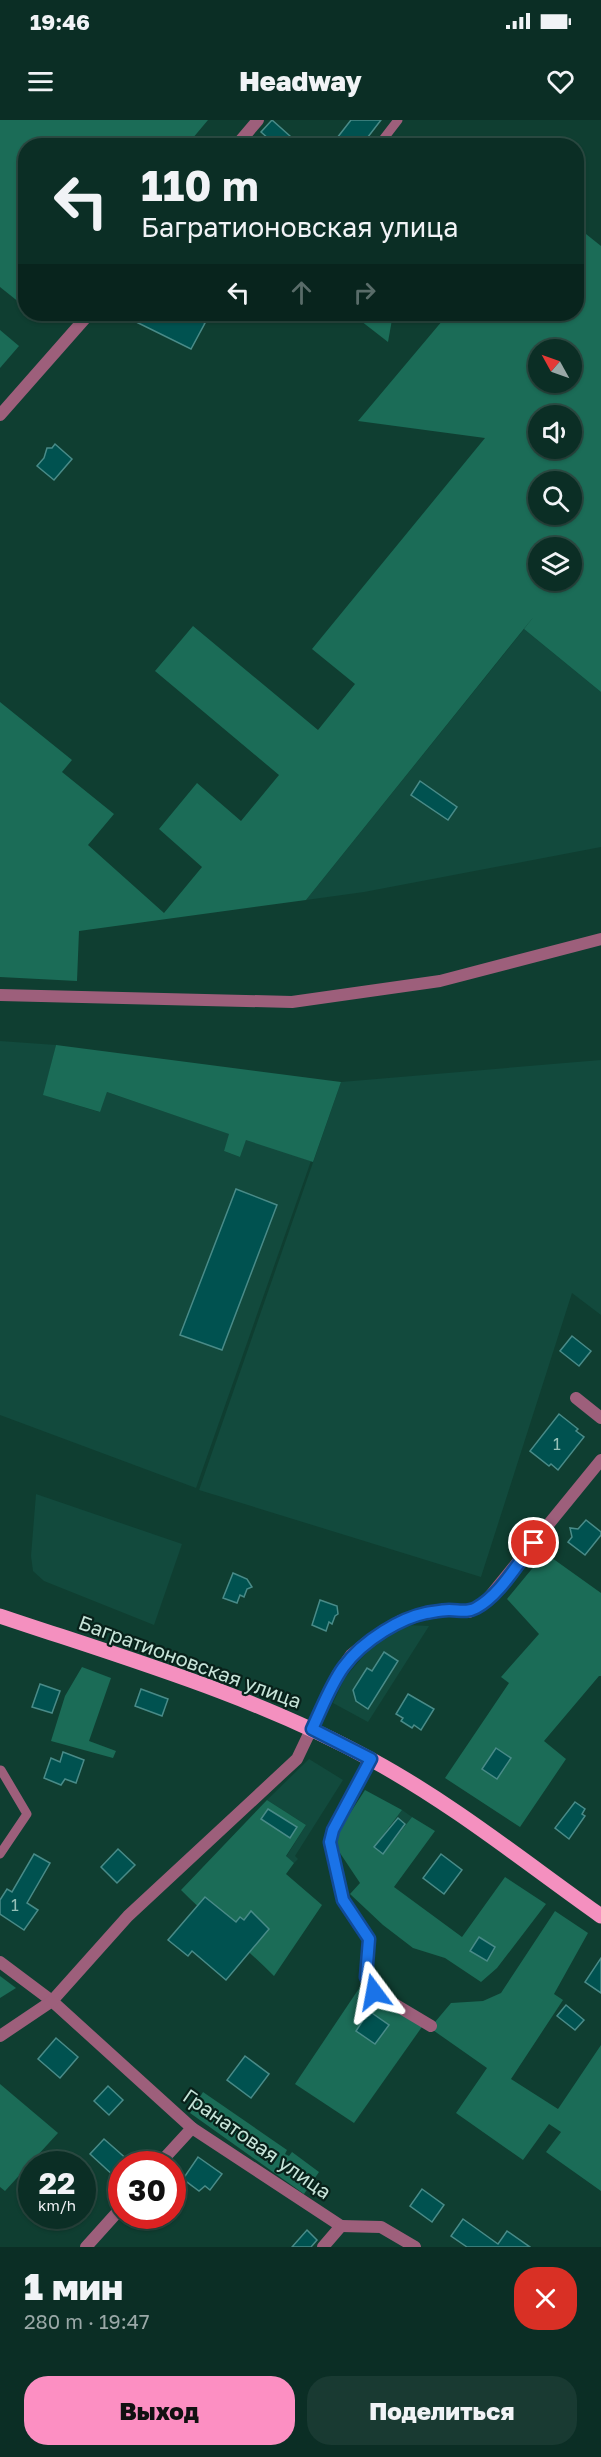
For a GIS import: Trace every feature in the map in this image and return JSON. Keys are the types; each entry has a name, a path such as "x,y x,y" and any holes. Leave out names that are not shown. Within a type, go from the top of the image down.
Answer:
{"main road":[{"name":"Багратионовская улица","path":"0,1616 201,1684 312,1729 371,1759 415,1785 600,1914"}],"street":[{"path":"243,138 258,120"},
{"path":"0,415 83,321"},
{"path":"0,995 292,1002 440,981 601,939"},
{"path":"576,1398 601,1418"},
{"path":"0,2036 52,2001 128,1916 297,1759 337,1675 351,1655 367,1642 400,1622 423,1614 449,1610 469,1612 486,1601 601,1460"},
{"path":"371,1759 333,1830 330,1842 343,1900 369,1939 366,1977 374,1992 431,2026"},
{"name":"Гранатовая улица","path":"0,1962 52,2001 192,2128 341,2226"},
{"path":"171,2151 192,2128"},
{"path":"86,2247 108,2223"},
{"path":"323,2247 341,2226 381,2227 415,2247"}],"lane":[{"path":"384,138 398,120"},
{"path":"0,1854 27,1814 1,1770"}],"shaded area":[{"path":"524,629 601,692 601,847 364,892 306,900"},
{"path":"0,1041 56,1045 44,1095 99,1112 107,1092 230,1134 224,1151 240,1157 246,1139 311,1161 196,1488 0,1415"},
{"path":"601,1060 601,1315 572,1293 481,1577 199,1490 341,1082"},
{"path":"36,1494 182,1544 154,1625 44,1581 33,1571 31,1556"},
{"path":"406,1625 429,1626 368,1722 333,1703 344,1679 365,1654 378,1642"},
{"path":"309,1759 343,1780 295,1856 298,1859 294,1863 286,1857 306,1825 267,1800"},
{"path":"402,1810 412,1817 383,1854 374,1847"}],"green space":[{"path":"0,120 208,120 193,138 18,138 18,301 0,287"},
{"path":"584,232 601,246 601,692 524,629 535,615 306,900 79,931 77,981 0,977 0,702 72,760 62,772 114,814 88,845 164,913 202,867 159,829 197,783 241,821 279,775 155,671 193,626 318,730 355,684 312,649 485,438 358,421 442,321 584,321"},
{"path":"361,321 392,321 388,342"},
{"path":"0,330 19,346 0,368"},
{"path":"56,1045 341,1082 313,1162 246,1140 240,1157 224,1151 229,1134 107,1092 100,1112 43,1095"},
{"path":"545,1553 601,1593 601,1676 544,1741 566,1759 520,1827 445,1778 509,1683 501,1677 539,1634 507,1599"},
{"path":"82,1667 111,1678 89,1741 116,1751 113,1758 51,1741 65,1696"},
{"path":"365,1790 402,1810 374,1847 383,1854 412,1817 435,1831 394,1887 462,1937 505,1877 546,1904 497,1968 481,1982 445,1958 413,1948 383,1925 350,1894 360,1883 332,1841"},
{"path":"267,1800 306,1825 286,1856 294,1863 286,1874 322,1905 274,1976 181,1890"},
{"path":"555,1911 588,1933 554,1994 563,2000 511,2079 558,2109 601,2045 601,2191 546,2152 561,2132 549,2124 523,2160 456,2113 487,2068 430,2028 451,2003 483,2001 501,1993"},
{"path":"0,1976 16,1988 0,1998"},
{"path":"360,1987 424,2024 354,2123 295,2084"},
{"path":"0,2084 58,2133 42,2151 18,2151 18,2177 5,2191 0,2187"},
{"path":"203,2092 287,2150 285,2154 289,2156 292,2152 319,2172 304,2194 190,2113"}],"building":[{"path":"272,120 290,136 288,138 268,138 261,132"},
{"path":"351,120 381,120 367,138 337,138"},
{"path":"134,321 201,321 205,323 191,349"},
{"path":"55,444 72,459 54,480 37,466 44,458 47,448 52,448"},
{"path":"420,781 457,807 448,820 411,795"},
{"path":"236,1189 277,1205 222,1350 180,1335"},
{"path":"572,1336 591,1351 579,1366 560,1351"},
{"path":"559,1414 578,1429 576,1431 584,1437 558,1470 530,1451"},
{"path":"586,1520 601,1532 601,1535 585,1555 568,1542 572,1537 570,1528 578,1529"},
{"path":"233,1573 247,1579 252,1587 247,1589 244,1597 240,1595 237,1603 223,1598"},
{"path":"320,1600 337,1606 338,1614 332,1624 329,1622 326,1631 312,1625"},
{"path":"384,1652 398,1661 368,1709 356,1701 353,1690 367,1668 372,1671"},
{"path":"40,1684 60,1691 52,1713 32,1707"},
{"path":"141,1689 168,1699 162,1716 135,1706"},
{"path":"408,1694 434,1709 421,1730 414,1725 412,1728 401,1721 403,1718 396,1714"},
{"path":"496,1748 511,1758 497,1779 482,1769"},
{"path":"63,1752 84,1760 76,1783 65,1779 61,1785 44,1778 51,1758 60,1762"},
{"path":"575,1802 585,1809 582,1814 585,1816 569,1839 555,1828"},
{"path":"268,1809 297,1827 290,1838 261,1819"},
{"path":"398,1818 405,1824 383,1854 374,1847"},
{"path":"118,1849 135,1865 117,1883 101,1867"},
{"path":"34,1854 50,1863 27,1903 38,1910 24,1930 0,1914 0,1900 7,1889 12,1892"},
{"path":"441,1854 462,1870 444,1894 423,1878"},
{"path":"205,1897 236,1922 240,1917 244,1920 251,1911 269,1929 226,1980 192,1951 188,1956 168,1940"},
{"path":"479,1937 495,1947 487,1961 470,1951"},
{"path":"601,1958 601,1993 585,1982"},
{"path":"566,2005 584,2020 575,2030 557,2016"},
{"path":"369,2011 389,2025 375,2044 356,2031"},
{"path":"56,2038 78,2057 60,2078 38,2059"},
{"path":"245,2056 269,2074 251,2098 227,2080"},
{"path":"108,2086 123,2100 109,2115 94,2101"},
{"path":"104,2139 118,2151 108,2151 108,2171 96,2160 96,2151 93,2151"},
{"path":"198,2157 222,2174 210,2190 205,2186 199,2191 186,2181 186,2175"},
{"path":"422,2189 444,2205 432,2222 410,2206"},
{"path":"463,2219 498,2244 507,2231 530,2247 467,2247 451,2236"},
{"path":"307,2230 317,2240 311,2247 292,2247"}],"route":[{"path":"374,1992 366,1977 369,1939 343,1900 330,1842 333,1830 371,1759 312,1729 337,1675 351,1655 367,1642 400,1622 423,1614 449,1610 469,1612 479,1607 493,1594 534,1543"}]}
